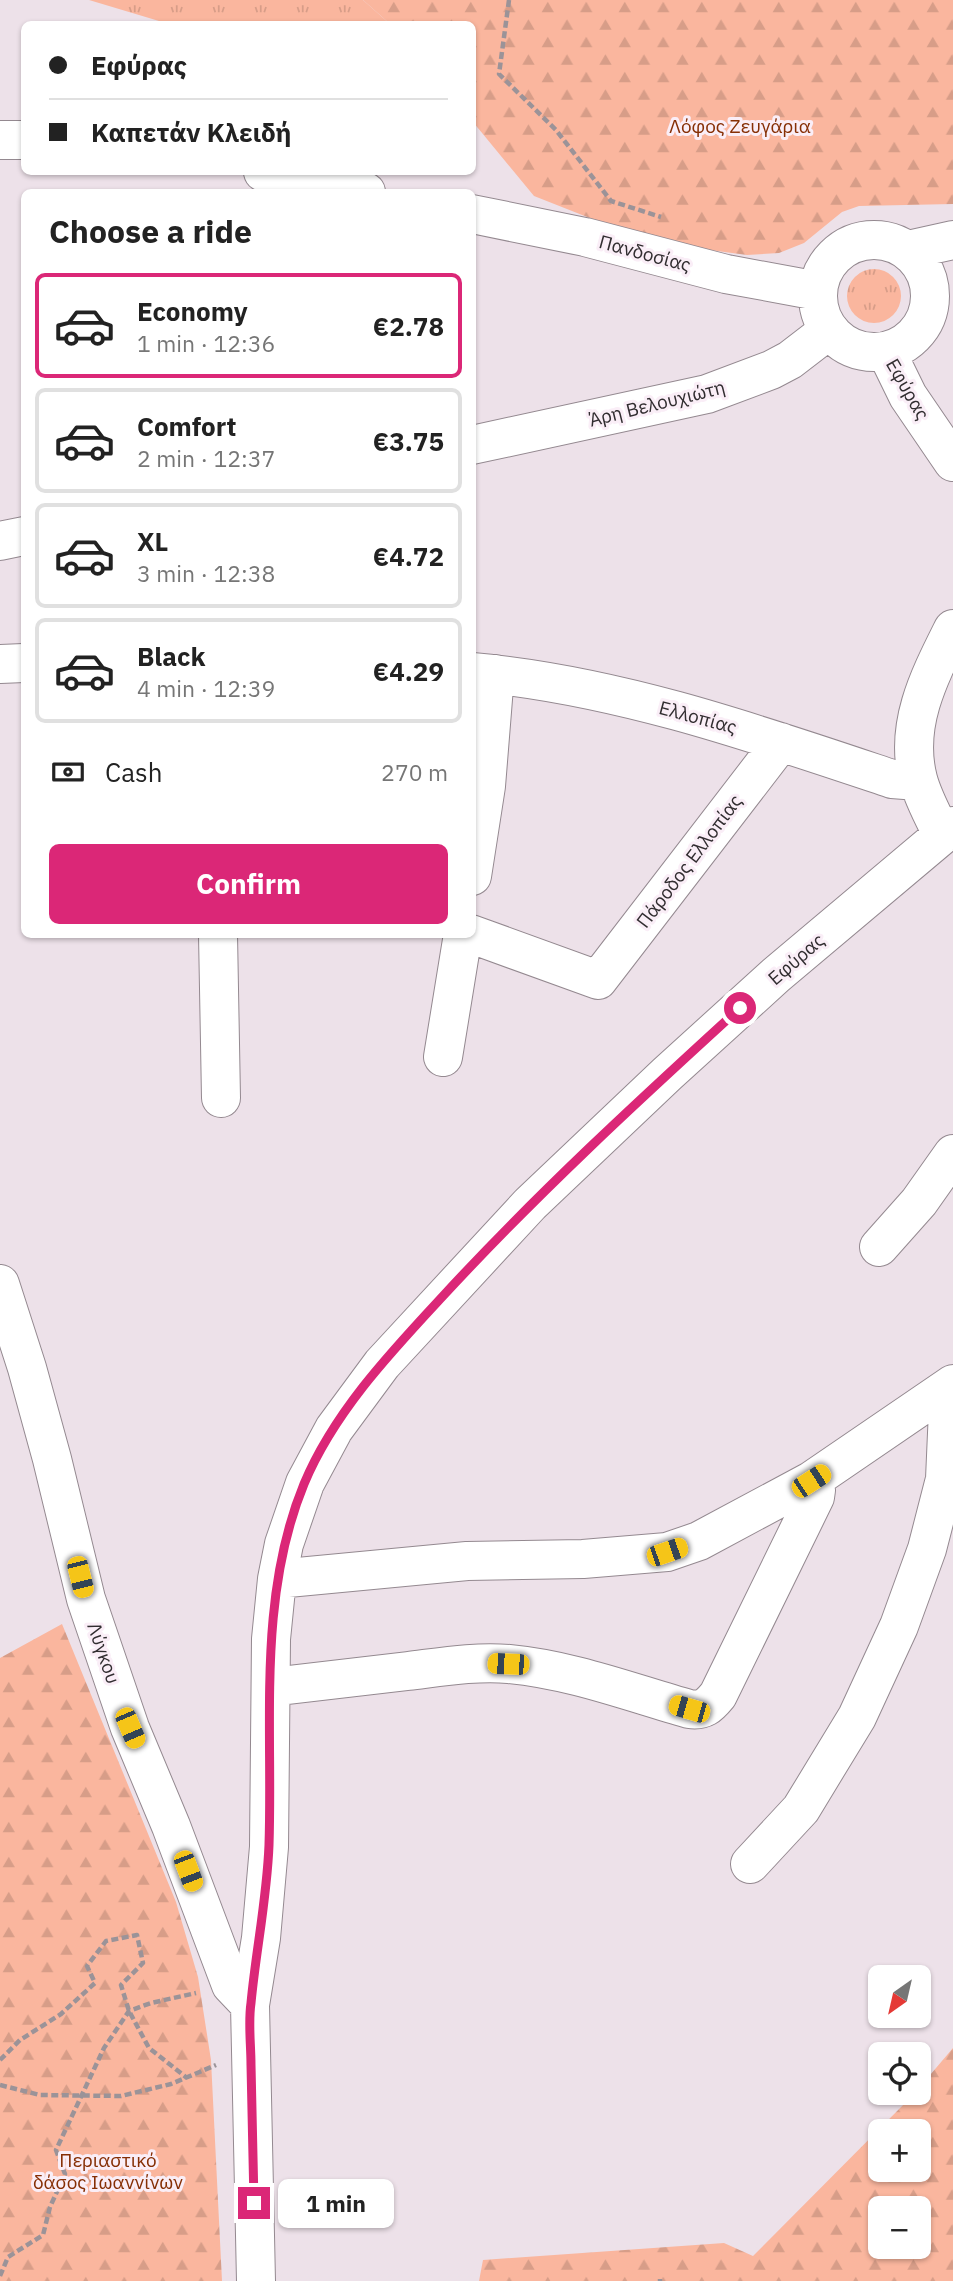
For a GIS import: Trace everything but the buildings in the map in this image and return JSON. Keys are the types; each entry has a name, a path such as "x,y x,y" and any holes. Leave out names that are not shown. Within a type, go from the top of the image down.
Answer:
{"street":[{"path":"0,140 21,140"},
{"path":"278,175 351,189"},
{"name":"Πανδοσίας","path":"476,215 585,237 726,274 818,291"},
{"path":"880,239 908,250 926,273 931,301 940,317 900,346 886,351 874,352 848,346 829,330 820,311 818,291 821,276 828,263 838,252 865,240 880,239"},
{"path":"908,250 953,240"},
{"name":"Άρη Βελουχιώτη","path":"476,444 706,394 771,370 829,330"},
{"name":"Εφύρας","path":"886,351 908,396 953,461"},
{"path":"0,541 21,537"},
{"name":"Εφύρας","path":"240,1995 261,1938 269,1847 271,1639 277,1579 293,1515 317,1457 357,1395 409,1333 530,1204 776,975 950,829 918,781 913,742 915,719 931,674 953,629"},
{"path":"0,664 21,663"},
{"path":"476,850 486,786 484,673"},
{"name":"Ελλοπίας","path":"484,673 547,681 626,698 701,717 892,779 918,781"},
{"name":"Πάροδος Ελλοπίας","path":"476,936 598,981 780,742"},
{"path":"218,938 221,1098"},
{"path":"443,1057 462,938"},
{"path":"879,1247 919,1202 953,1154"},
{"name":"Λύγκου","path":"0,1284 13,1373 86,1599 130,1728 240,1995"},
{"path":"277,1579 467,1561 583,1559 667,1552 699,1541 951,1402"},
{"path":"750,1864 800,1809 857,1717 899,1626 927,1549 945,1479 951,1402"},
{"path":"271,1687 436,1667 497,1663 545,1669 627,1689 689,1709 706,1708 718,1695 816,1497 811,1481"},
{"path":"240,1995 251,2049 256,2281"}],"path":[{"path":"509,0 499,74 556,130 611,201 655,214 665,220"},
{"path":"0,2060 20,2040 61,2014 95,1983 86,1966 106,1941 137,1935 143,1963 121,1985 129,2011 149,2048 187,2078"},
{"path":"0,2276 8,2257 43,2235 50,2207 65,2174 56,2150 104,2048 129,2011 151,2003 240,1995"},
{"path":"0,2085 40,2095 121,2096 171,2084 251,2049"}],"green space":[{"path":"89,0 363,0 387,21 159,21"},
{"name":"Λόφος Ζευγάρια","path":"363,0 953,0 953,204 859,206 842,212 804,243 779,253 747,255 695,248 610,226 534,196 476,126 476,21 387,21"},
{"path":"879,269 889,273 897,281 901,296 897,311 889,319 869,323 859,319 851,311 847,291 851,281 859,273"},
{"name":"Περιαστικό δάσος Ιωαννίνων","path":"62,1624 176,1902 198,1977 211,2060 222,2281 0,2281 0,1658"},
{"path":"953,2048 953,2281 479,2281 483,2260 724,2243 753,2256 868,2140 868,2182 931,2182 931,2119 889,2119 903,2105 931,2105 931,2074"}],"route":[{"path":"254,2203 250,2005 261,1938 269,1847 271,1639 277,1579 284,1544 305,1483 317,1457 357,1395 462,1275 584,1152 740,1008"}]}
